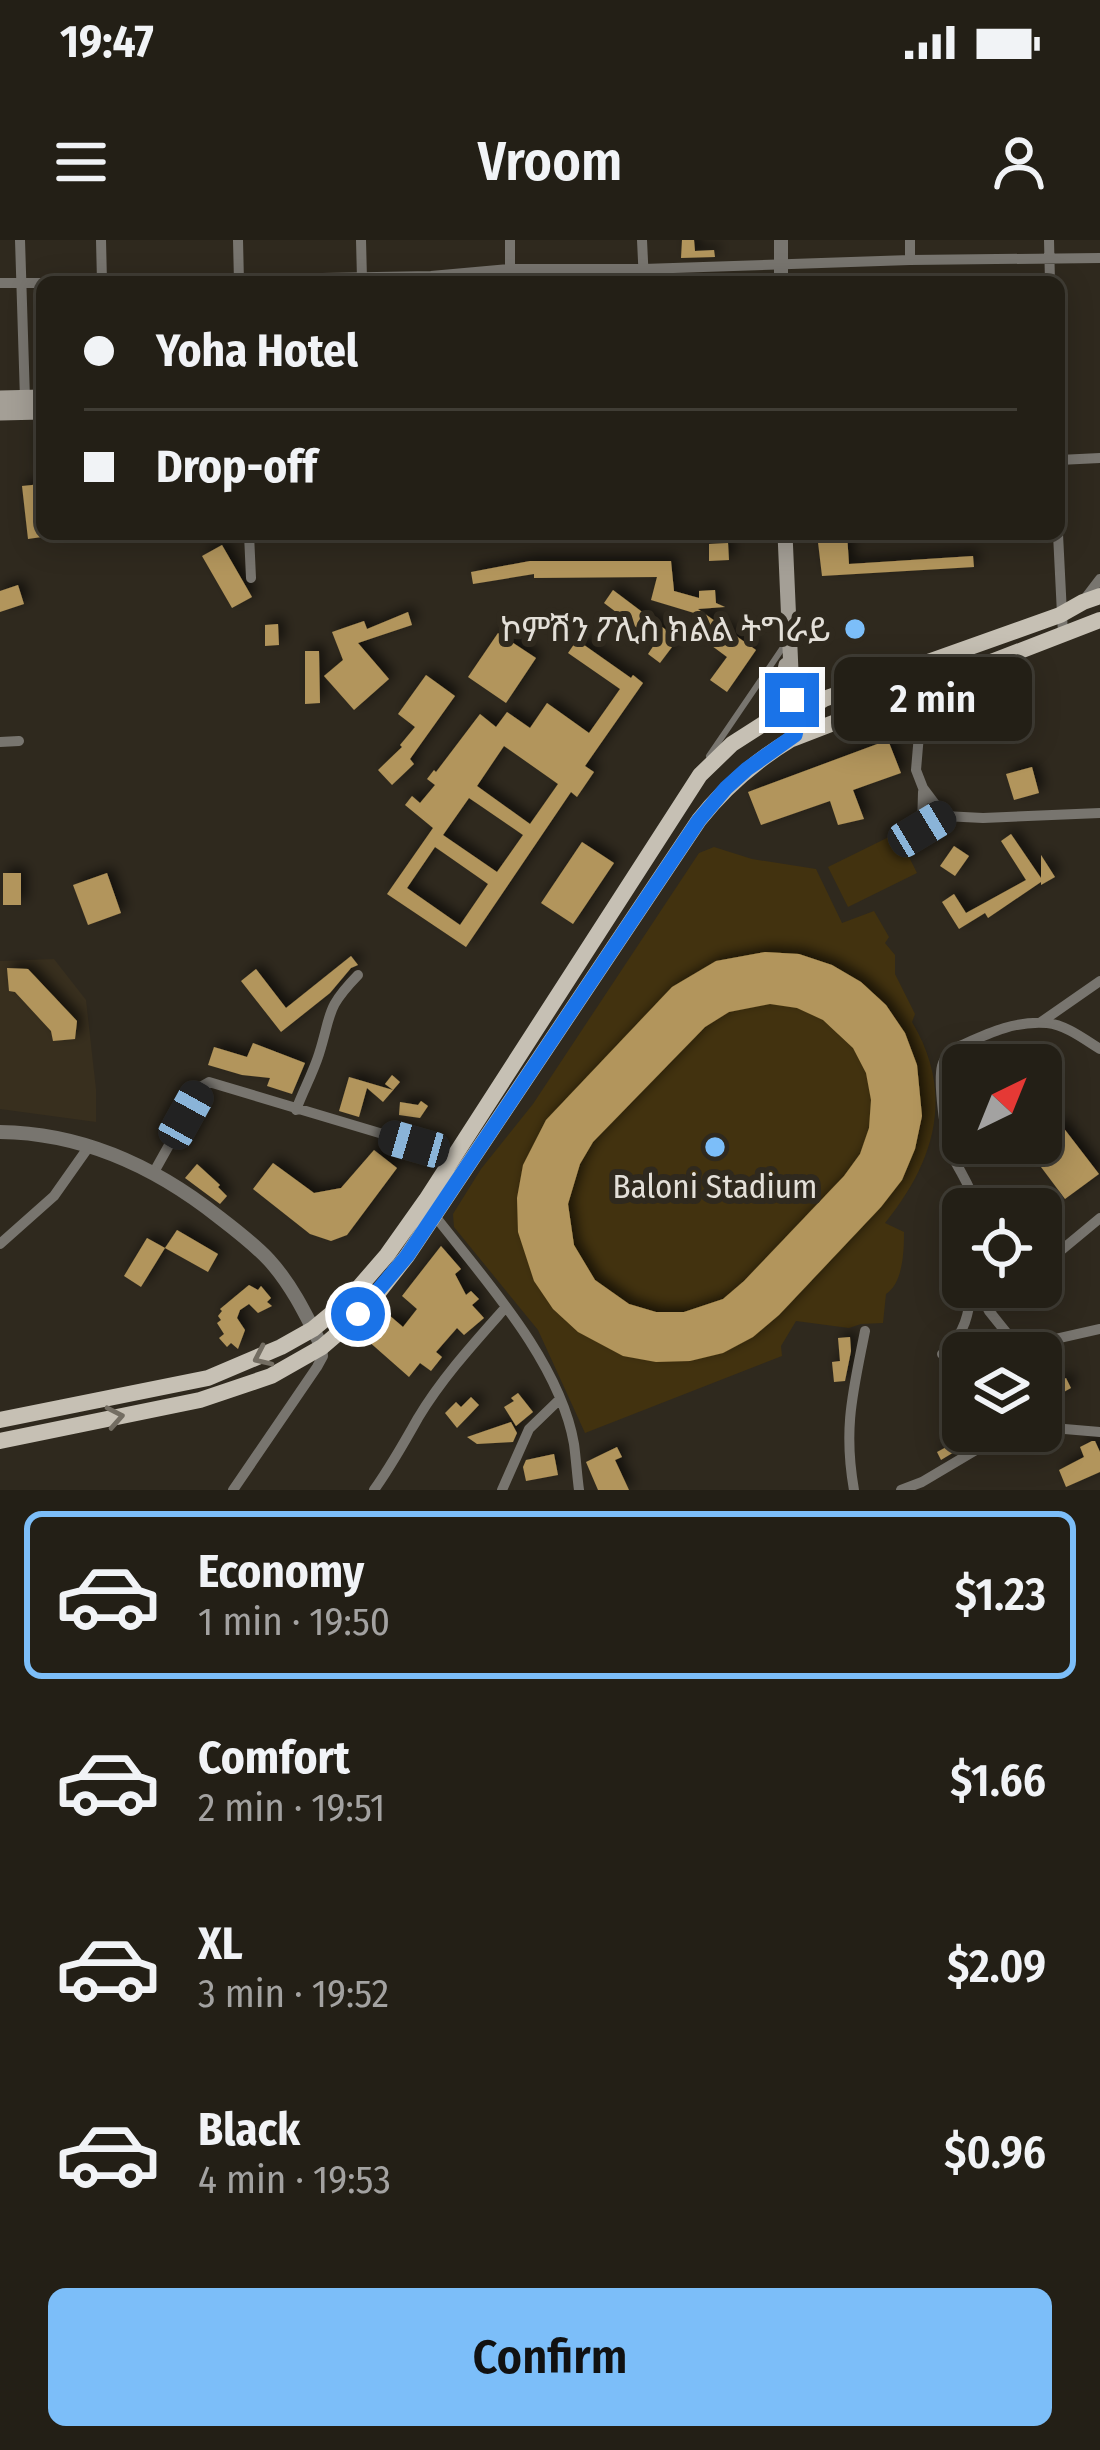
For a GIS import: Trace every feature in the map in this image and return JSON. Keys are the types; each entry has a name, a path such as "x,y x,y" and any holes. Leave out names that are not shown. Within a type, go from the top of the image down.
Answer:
{"main road":[{"path":"0,398 34,404"},
{"path":"0,413 34,404"},
{"path":"784,540 791,684 783,716 769,727 771,735 782,742 1062,625 1091,599"},
{"path":"0,1420 208,1378 248,1364 313,1329 348,1300 426,1200 700,775 732,744 824,699 913,669 1062,625 1100,620"},
{"path":"783,716 788,645"},
{"path":"791,684 803,698 824,699"},
{"path":"0,1441 229,1392 271,1376 322,1347 383,1288 435,1216 699,820 747,769 791,739 797,726 783,716"}],"street":[{"path":"20,240 34,404"},
{"path":"101,240 102,276"},
{"path":"238,240 239,276"},
{"path":"361,240 362,276"},
{"path":"510,240 510,275"},
{"path":"643,240 644,276"},
{"path":"781,240 781,276"},
{"path":"910,240 910,260"},
{"path":"1049,240 1051,276"},
{"path":"431,276 644,276 781,263 1100,258"},
{"path":"0,283 36,283"},
{"path":"1065,460 1100,458"},
{"path":"249,540 251,578"},
{"path":"1058,540 1062,625"},
{"path":"1091,599 1100,579"},
{"path":"913,669 922,687 916,770 944,816"},
{"path":"0,742 19,741"},
{"path":"923,788 922,829 944,816 1100,813"},
{"path":"296,1109 319,1054 328,1012 358,975"},
{"path":"1038,1024 1100,981"},
{"path":"969,1188 946,1137 943,1063 953,1049 1000,1028 1048,1023 1100,1049"},
{"path":"154,1172 206,1083 212,1082 453,1155"},
{"path":"0,1132 90,1145 154,1172 185,1191 269,1260 293,1293 323,1356 233,1490"},
{"path":"0,1244 54,1196 90,1145"},
{"path":"435,1216 534,1348 574,1441 578,1490"},
{"path":"1062,1250 1100,1218"},
{"path":"374,1490 464,1354 505,1308"},
{"path":"987,1308 1006,1332"},
{"path":"989,1311 993,1308"},
{"path":"1062,1337 1100,1329"},
{"path":"854,1490 847,1424 865,1331"},
{"path":"502,1490 529,1430 559,1400"},
{"path":"1062,1430 1100,1432"},
{"path":"901,1490 973,1452"}],"lane":[{"path":"700,775 724,730 788,645"}],"shaded area":[{"path":"897,833 917,873 848,907 828,867"},
{"name":"Baloni Stadium","path":"714,847 752,859 816,869 842,923 874,911 889,937 885,943 895,955 895,974 915,1014 912,1022 933,1075 933,1126 916,1176 885,1223 904,1232 904,1240 899,1275 886,1294 883,1323 849,1328 796,1321 781,1346 782,1356 585,1433 538,1330 454,1227 453,1214 481,1169 533,1104 699,853"},
{"path":"54,959 86,1000 96,1122 0,1109 0,961"}],"building":[{"path":"682,240 694,240 695,251 714,250 715,257 681,258"},
{"path":"33,435 36,435 36,473"},
{"path":"36,485 36,538 28,539 22,486"},
{"path":"818,540 847,540 849,564 973,556 974,567 822,576"},
{"path":"728,543 729,560 709,561 709,544"},
{"path":"222,545 252,597 232,608 202,556"},
{"path":"530,561 671,561 674,591 699,598 699,591 715,590 716,603 725,607 698,609 756,650 727,692 710,680 727,657 693,632 704,616 651,600 657,577 534,578 534,574 473,584 471,572"},
{"path":"18,585 24,604 0,612 0,591"},
{"path":"613,590 678,639 660,663 648,654 656,642 604,603"},
{"path":"408,612 412,625 358,643 389,679 354,710 324,676 343,660 332,632 364,621 367,629"},
{"path":"278,624 279,645 265,646 265,625"},
{"path":"498,633 536,658 506,703 468,677"},
{"path":"577,640 643,683 585,766 594,772 577,797 571,792 466,947 387,894 433,828 405,805 412,796 420,803 435,785 427,779 480,714 496,727 507,712 530,728 547,703 589,733 620,689 568,653","holes":["504,746 558,784 530,824 477,786","469,798 523,835 497,872 443,835","435,847 488,884 460,925 407,888"]},
{"path":"305,651 319,651 320,703 305,704"},
{"path":"426,675 455,696 410,759 414,764 392,785 378,770 415,727 398,714"},
{"path":"888,740 901,773 853,790 864,819 838,825 830,801 761,825 748,792"},
{"path":"1032,767 1039,793 1014,800 1006,774"},
{"path":"1011,834 1041,878 1041,855 1055,877 988,918 985,913 959,929 942,902 954,894 966,913 1026,880 1001,841"},
{"path":"582,842 614,863 573,924 541,903"},
{"path":"954,846 969,856 955,876 940,866"},
{"path":"3,873 21,873 21,905 3,905"},
{"path":"107,873 121,913 88,925 73,885"},
{"path":"765,952 799,954 861,982 886,1005 905,1033 917,1065 922,1116 915,1149 902,1180 881,1207 753,1337 723,1353 690,1361 623,1356 578,1332 553,1309 534,1281 518,1232 523,1165 546,1120 672,987 716,961","holes":["770,1004 797,1008 823,1020 853,1048 866,1073 869,1128 860,1154 723,1299 684,1312 656,1312 629,1304 595,1280 574,1245 568,1204 580,1164 593,1142 705,1027 729,1012"]},
{"path":"351,956 358,965 281,1032 241,981 256,969 286,1008"},
{"path":"7,968 28,969 77,1021 75,1039 53,1041 51,1031 9,991"},
{"path":"253,1043 305,1063 292,1094 267,1086 270,1078 208,1065 214,1047 247,1057"},
{"path":"392,1075 400,1082 383,1102 367,1088 359,1117 339,1111 349,1077 393,1090 385,1084"},
{"path":"421,1101 428,1106 420,1118 399,1115 400,1102 418,1105"},
{"path":"1062,1126 1099,1174 1065,1199 1062,1188 1057,1188 1039,1164 1062,1164"},
{"path":"374,1150 397,1168 347,1235 331,1241 310,1234 253,1189 273,1163 314,1193 341,1188"},
{"path":"197,1164 227,1196 220,1204 185,1178"},
{"path":"177,1230 218,1254 208,1272 165,1248"},
{"path":"147,1238 165,1248 141,1287 124,1276"},
{"path":"441,1246 461,1269 455,1274 466,1295 471,1291 479,1299 472,1305 484,1318 464,1335 457,1328 436,1352 442,1357 431,1371 420,1363 409,1377 367,1340 389,1315 403,1327 417,1309 402,1296"},
{"path":"249,1285 258,1290 261,1286 272,1306 258,1313 249,1304 240,1310 237,1318 245,1330 238,1349 231,1343 227,1347 219,1338 224,1334 217,1323 220,1309"},
{"path":"850,1337 845,1381 834,1382 832,1362 840,1361 838,1338"},
{"path":"518,1393 533,1412 516,1426 504,1407"},
{"path":"471,1397 479,1405 457,1428 445,1413 456,1402 461,1407"},
{"path":"511,1422 517,1433 513,1442 477,1444 467,1437"},
{"path":"1092,1441 1100,1452 1100,1472 1066,1487 1059,1470 1084,1457 1080,1447"},
{"path":"617,1447 622,1457 615,1460 629,1490 598,1490 586,1462"},
{"path":"554,1454 558,1475 526,1481 526,1460"}],"place":[{"name":"ኮምሽን ፖሊስ ክልል ትግራይ","path":"855,629"},
{"name":"Baloni Stadium","path":"715,1147"}],"route":[{"path":"358,1314 407,1256 699,820 747,769 795,735 792,700"}]}
